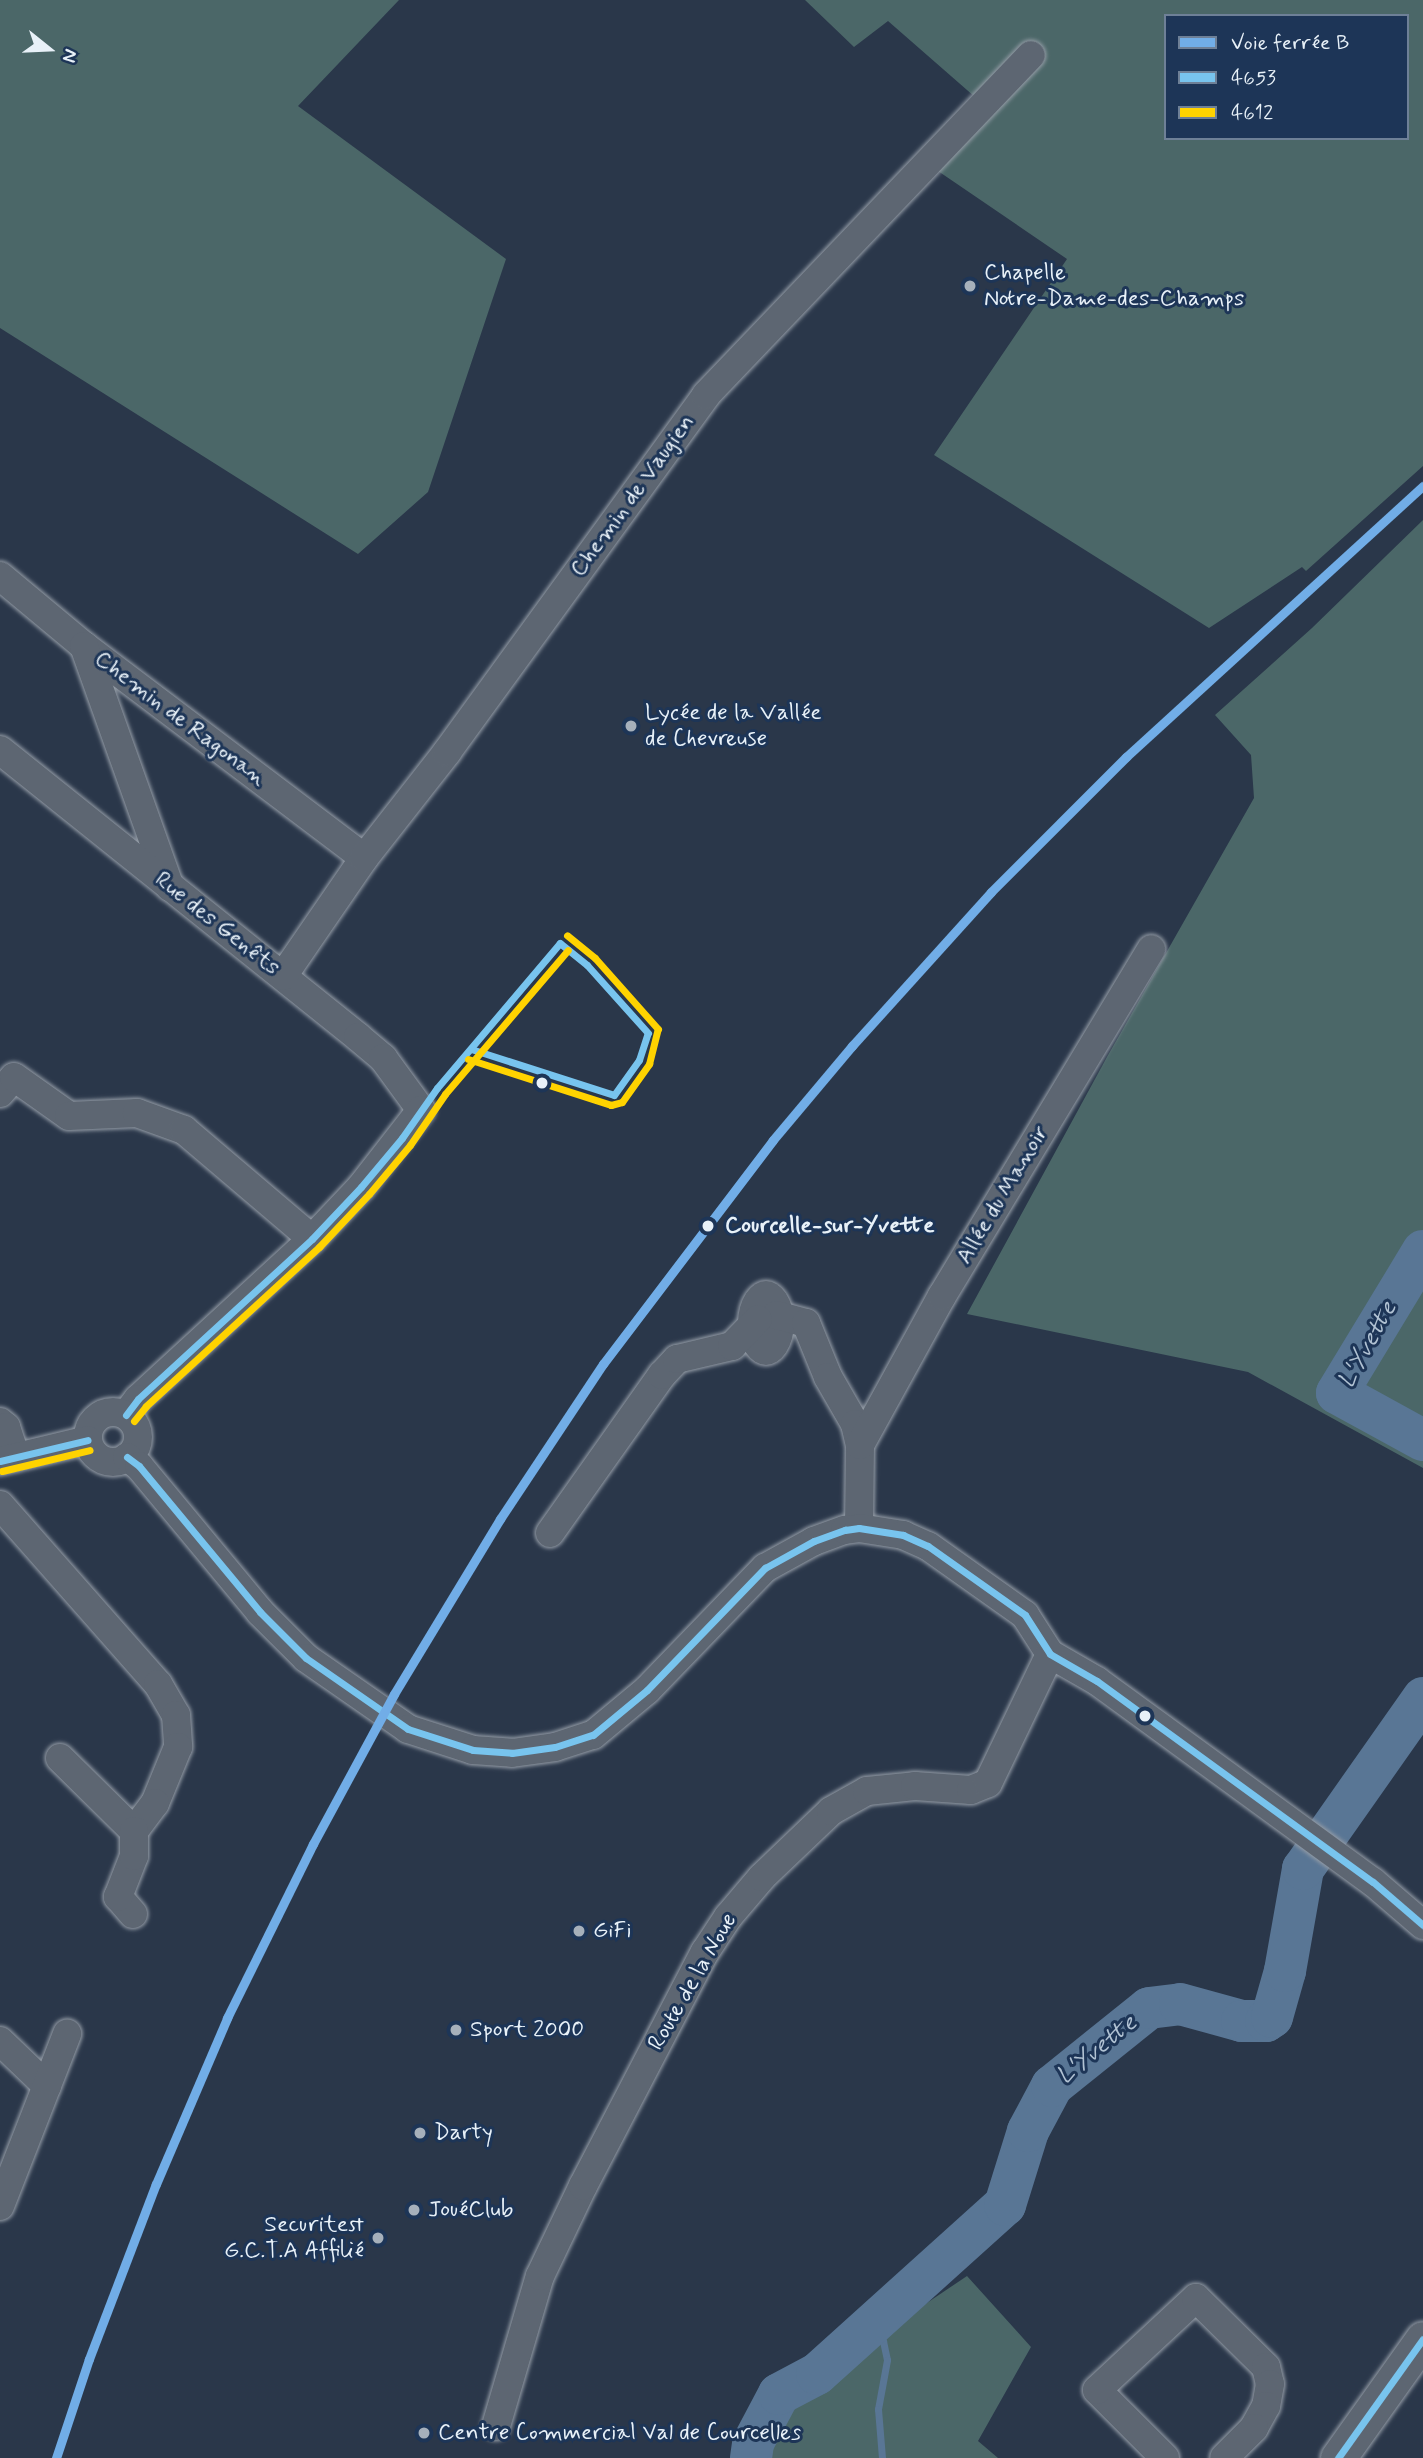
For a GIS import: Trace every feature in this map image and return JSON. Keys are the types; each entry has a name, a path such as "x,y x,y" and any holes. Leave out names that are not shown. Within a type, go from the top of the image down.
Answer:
{"main road":[{"path":"1338,2458 1423,2339"}],"street":[{"name":"Chemin de Vaugien","path":"283,976 364,858 455,741 706,395 1031,55"},
{"name":"Chemin de Ragonan","path":"0,576 84,646 364,858"},
{"path":"84,646 170,887"},
{"name":"Rue des Genêts","path":"0,750 383,1058 421,1110 360,1188 312,1239"},
{"name":"Allée du Manoir","path":"860,1445 942,1296 1151,949"},
{"path":"5,1078 69,1116 137,1112 184,1130 312,1239 138,1399 126,1415"},
{"path":"550,1533 662,1374 677,1359 732,1346 767,1317 806,1323 828,1377 855,1424 860,1445 859,1528"},
{"path":"111,1412 126,1415 136,1428 138,1436 133,1451 127,1457 115,1461 100,1458 88,1440 88,1432 96,1418 111,1412"},
{"path":"0,1422 6,1427 8,1459 88,1440"},
{"path":"127,1457 148,1476 260,1612 306,1658 408,1729 473,1750 512,1753 555,1747 593,1735 647,1690 765,1568 814,1541 859,1528 903,1535 928,1546 1025,1615 1050,1654 1097,1681 1373,1882 1423,1925"},
{"path":"0,1505 158,1684 176,1715 178,1747 155,1802 134,1831 134,1856 118,1897 133,1914"},
{"name":"Route de la Noue","path":"496,2426 540,2276 583,2186 705,1952 728,1917 762,1877 831,1811 867,1791 915,1786 971,1790 988,1783 1050,1654"},
{"path":"60,1758 134,1831"},
{"path":"0,2206 67,2034"},
{"path":"0,2041 47,2086"},
{"path":"1165,2458 1097,2390 1196,2298 1266,2367 1270,2384 1266,2406 1254,2428 1224,2458"}],"green space":[{"path":"0,0 399,0 298,106 506,259 428,492 358,554 0,328"},
{"path":"805,0 1423,0 1423,466 1306,571 1302,567 1209,628 934,455 1067,259 938,171 975,97 888,21 854,47"},
{"path":"1423,520 1423,1468 1248,1372 967,1314 1107,1057 1254,798 1251,755 1215,715 1312,628"},
{"path":"967,2276 1031,2347 978,2441 998,2458 765,2458 796,2391"}],"waterway":[{"name":"L'Yvette","path":"1423,1251 1337,1393 1423,1440"},
{"name":"L'Yvette","path":"751,2458 753,2443 779,2394 817,2374 1005,2205 1028,2131 1052,2086 1149,2008 1180,2004 1242,2021 1266,2021 1272,2017 1285,1971 1303,1869 1423,1698"},
{"path":"873,2326 883,2341 887,2360 878,2409 882,2458"}],"rail line":[{"name":"B","path":"56,2458 89,2359 156,2184 227,2018 313,1844 394,1694 500,1519 603,1364 773,1140 852,1046 991,892 1126,757 1423,486"}],"transit line":[{"name":"4612","path":"468,1059 611,1105 622,1102 649,1064 658,1029 595,958 567,935"},
{"name":"4653","path":"471,1049 614,1095 639,1060 648,1033 587,965 560,943"},
{"name":"4653","path":"126,1415 138,1399 312,1239 361,1187 402,1138 437,1088 560,943"},
{"name":"4612","path":"134,1421 146,1406 319,1247 369,1194 410,1145 445,1094 568,950"},
{"name":"4653","path":"0,1461 88,1440"},
{"name":"4612","path":"2,1471 90,1450"},
{"name":"4653","path":"127,1457 139,1466 260,1612 306,1658 408,1729 473,1750 512,1753 555,1747 593,1735 647,1690 765,1568 814,1541 845,1530 859,1528 903,1535 928,1546 1025,1615 1050,1654 1097,1681 1373,1882 1423,1925"},
{"name":"4653","path":"1338,2458 1423,2339"}],"place":[{"name":"Chapelle Notre-Dame-des-Champs","path":"970,286"},
{"name":"Lycée de la Vallée de Chevreuse","path":"631,726"},
{"name":"Courcelle-sur-Yvette","path":"708,1226"},
{"name":"GiFi","path":"579,1931"},
{"name":"Sport 2000","path":"456,2030"},
{"name":"Darty","path":"420,2133"},
{"name":"JouéClub","path":"414,2210"},
{"name":"Securitest G.C.T.A Affilié","path":"378,2238"},
{"name":"Centre Commercial Val de Courcelles","path":"424,2433"}]}
